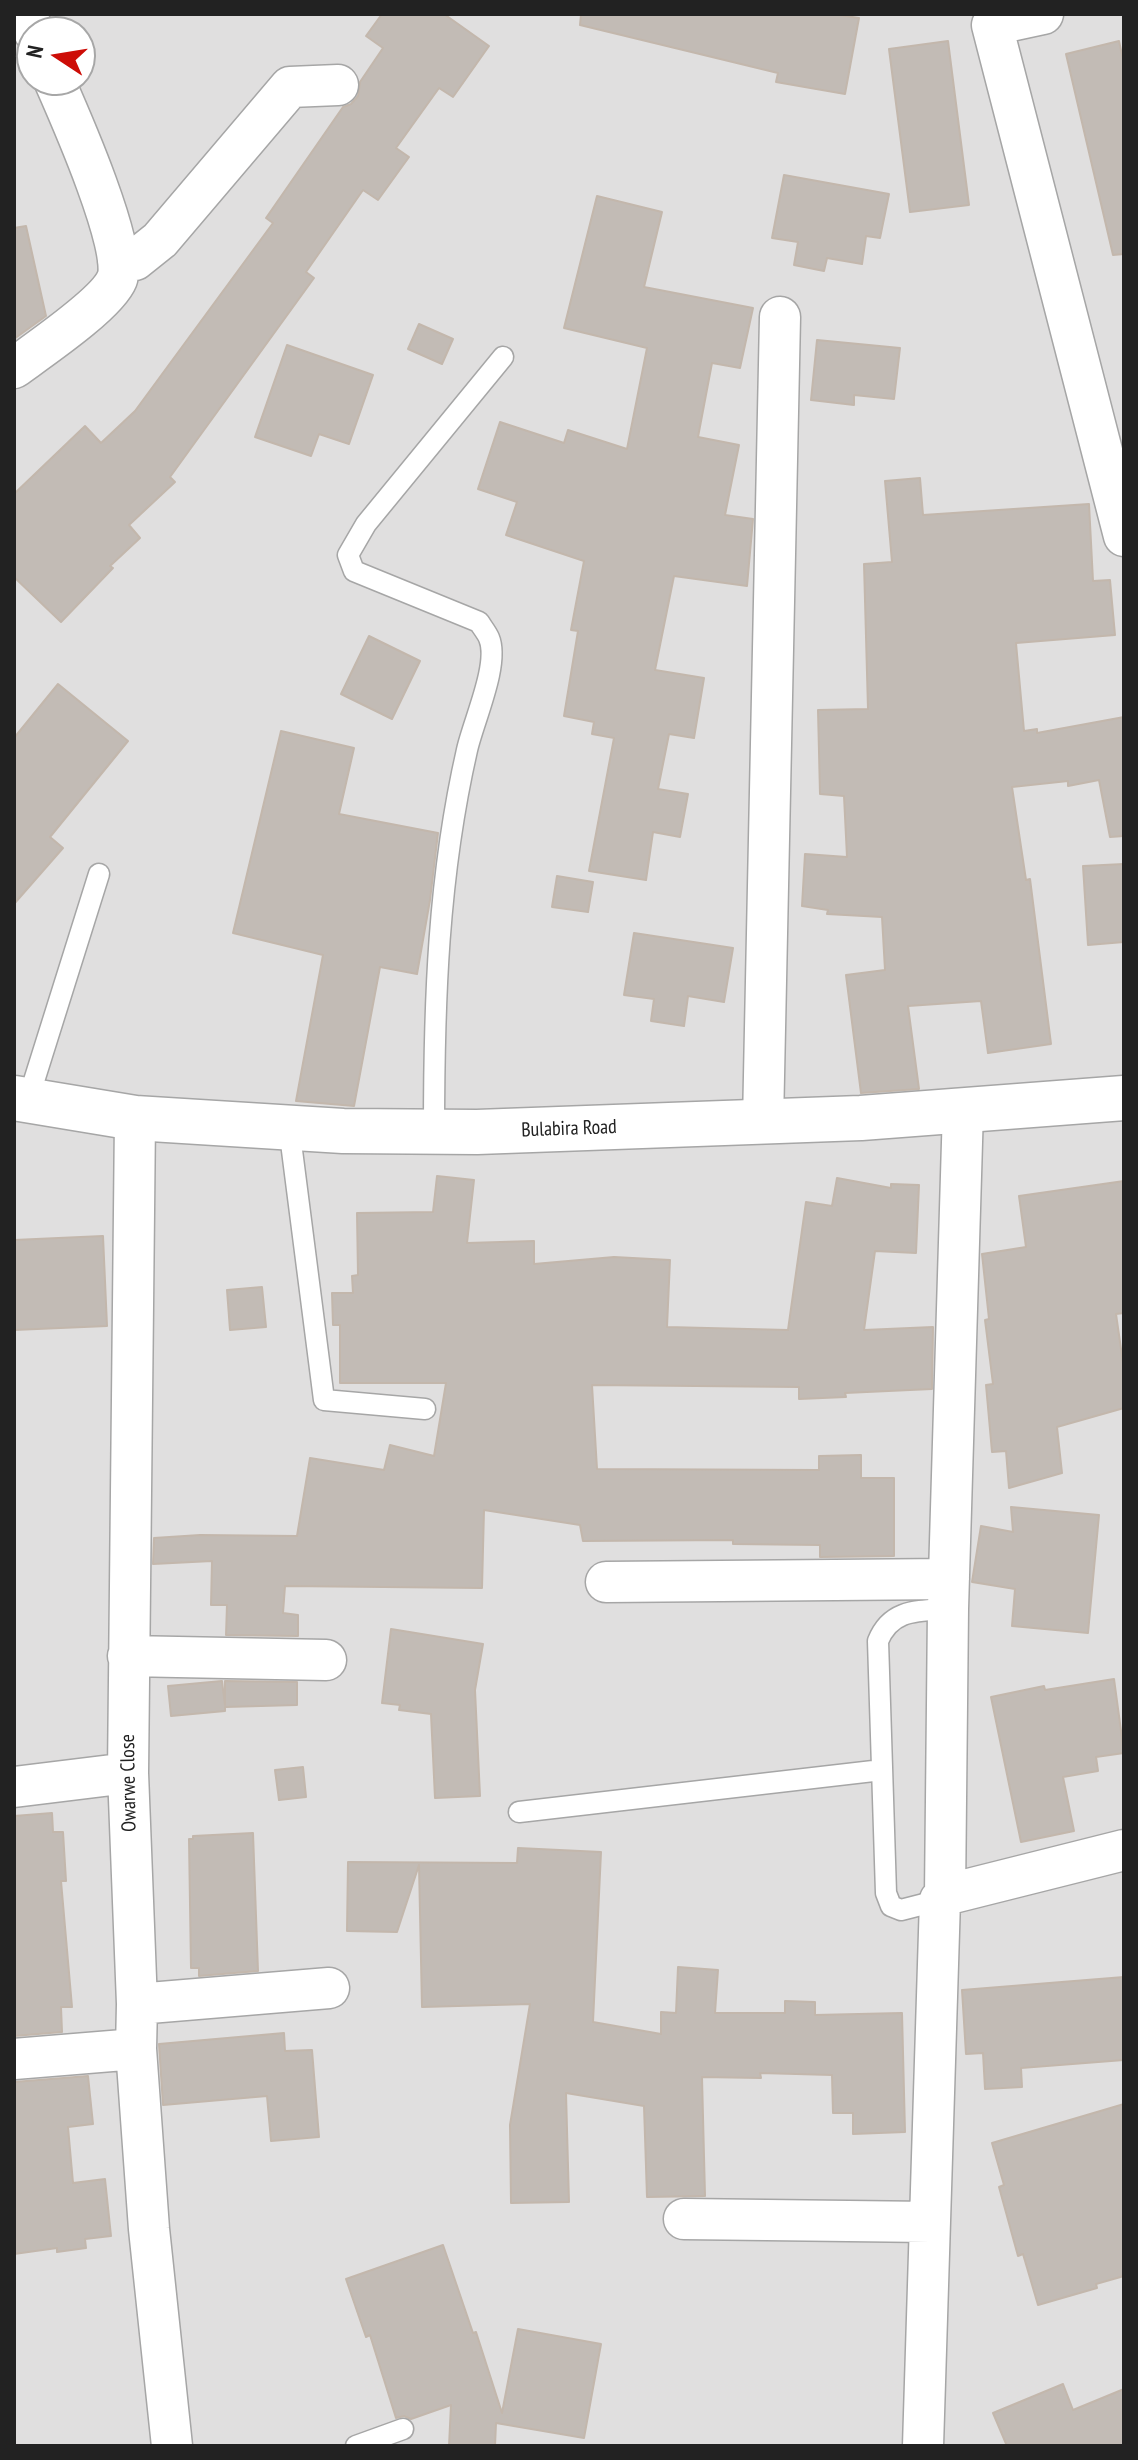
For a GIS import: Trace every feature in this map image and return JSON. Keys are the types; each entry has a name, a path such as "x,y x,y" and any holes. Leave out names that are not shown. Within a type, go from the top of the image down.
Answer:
{"street":[{"path":"1043,14 990,19 1124,536"},
{"path":"118,261 135,260 160,240 290,87 338,85"},
{"path":"14,368 56,338 107,294 118,278 114,235 60,96"},
{"path":"763,1123 780,317"},
{"name":"Bulabira Road","path":"21,1099 135,1118 343,1131 434,1131 763,1123 1124,1098"},
{"path":"923,2446 942,1898 963,1109"},
{"name":"Owarwe Close","path":"135,1118 128,1773 136,2049 149,2229 172,2446"},
{"path":"606,1582 949,1594"},
{"path":"128,1656 326,1660"},
{"path":"14,1787 128,1773"},
{"path":"942,1898 1124,1850"},
{"path":"137,2004 329,1988"},
{"path":"14,2059 136,2049"},
{"path":"684,2219 930,2222"}],"lane":[{"path":"434,1131 434,1010 443,892 467,750 491,664 490,639 479,622 354,571 348,555 366,524 503,357"},
{"path":"21,1099 99,874"},
{"path":"289,1127 324,1400 425,1409"},
{"path":"942,1898 901,1910 891,1906 886,1893 878,1641 884,1625 898,1616 921,1611 949,1594"},
{"path":"519,1812 882,1770"},
{"path":"356,2446 403,2429"}],"shaded area":[{"path":"14,14 1124,14 1124,2446 14,2446"}],"building":[{"path":"382,14 444,14 489,46 453,97 439,88 396,148 409,157 378,200 363,190 306,272 314,278 170,477 175,482 129,525 140,538 110,566 113,568 61,622 14,577 14,494 85,426 101,443 135,411 273,223 266,218 343,107 358,96 360,82 383,48 366,36"},
{"path":"581,14 833,14 859,18 845,94 776,82 778,73 580,25"},
{"path":"948,41 969,205 910,212 889,49"},
{"path":"1119,41 1124,64 1124,254 1113,255 1066,54"},
{"path":"784,175 889,194 880,238 866,236 862,264 827,258 824,271 794,265 798,242 772,238"},
{"path":"597,196 662,212 644,287 753,308 740,368 712,363 698,437 739,445 725,515 753,519 747,586 674,576 655,670 704,678 694,738 669,734 658,789 688,794 680,837 653,832 646,880 589,871 614,738 592,734 594,722 564,716 578,631 571,630 584,561 506,535 517,502 478,489 500,422 564,443 568,430 627,449 647,348 564,328"},
{"path":"26,226 46,316 14,339 14,228"},
{"path":"419,324 453,339 442,364 408,349"},
{"path":"817,340 900,348 894,399 854,395 854,405 811,400"},
{"path":"287,345 373,375 349,444 319,434 311,456 255,437"},
{"path":"920,478 923,515 1089,504 1093,581 1110,580 1115,635 1016,643 1024,731 1037,729 1037,733 1124,717 1124,836 1110,837 1099,780 1068,786 1068,781 1012,787 1026,880 1030,879 1051,1044 988,1053 981,1001 908,1006 919,1089 861,1093 846,975 885,970 882,917 827,914 828,910 802,906 805,854 847,857 844,796 820,794 818,710 868,709 864,564 892,562 885,481"},
{"path":"369,636 420,661 392,719 341,694"},
{"path":"58,684 128,741 50,837 63,848 14,904 14,738"},
{"path":"281,731 354,748 339,814 438,833 417,974 380,967 354,1106 296,1101 323,955 233,933"},
{"path":"1124,864 1124,942 1088,945 1083,866"},
{"path":"557,876 593,882 588,912 552,907"},
{"path":"634,933 733,948 724,1002 688,996 684,1026 651,1021 654,999 624,995"},
{"path":"437,1176 474,1180 467,1243 534,1241 534,1264 614,1257 670,1260 667,1327 788,1330 806,1202 832,1206 837,1178 891,1188 891,1184 919,1185 916,1253 875,1251 864,1330 933,1327 932,1389 845,1393 846,1397 799,1399 799,1387 592,1385 597,1469 819,1470 819,1456 861,1455 861,1478 894,1478 894,1556 820,1557 820,1545 733,1544 733,1540 583,1541 580,1525 484,1510 482,1588 285,1586 283,1613 298,1615 298,1636 226,1635 227,1605 211,1605 212,1561 153,1564 154,1538 297,1536 310,1458 384,1470 390,1445 434,1456 446,1383 340,1383 340,1325 333,1325 332,1293 353,1293 352,1276 358,1275 357,1213 433,1212"},
{"path":"1124,1181 1124,1313 1116,1314 1124,1370 1124,1408 1057,1427 1062,1473 1009,1488 1006,1451 992,1452 986,1385 993,1384 985,1320 989,1319 982,1254 1026,1247 1019,1196"},
{"path":"103,1236 107,1326 14,1330 14,1240"},
{"path":"262,1287 266,1327 230,1330 227,1290"},
{"path":"1011,1507 1099,1515 1088,1633 1012,1626 1015,1589 972,1582 981,1526 1013,1532"},
{"path":"391,1629 483,1644 475,1690 480,1796 435,1798 431,1714 399,1710 400,1705 382,1703"},
{"path":"1114,1679 1124,1753 1096,1757 1098,1771 1063,1777 1074,1831 1021,1842 991,1697 1044,1686 1045,1690"},
{"path":"222,1681 225,1705 225,1681 297,1682 297,1705 225,1707 225,1711 171,1716 168,1686"},
{"path":"303,1767 306,1797 279,1800 275,1770"},
{"path":"52,1813 53,1832 63,1832 66,1881 61,1881 72,2007 61,2007 62,2032 14,2036 14,1816"},
{"path":"253,1833 258,1971 199,1976 199,1968 191,1968 189,1839 193,1836"},
{"path":"518,1848 601,1852 593,2022 661,2034 661,2012 676,2013 678,1967 718,1970 715,2013 785,2013 785,2001 815,2002 815,2015 902,2013 905,2132 853,2134 853,2113 833,2113 832,2075 760,2073 761,2078 702,2077 705,2196 647,2197 644,2106 566,2093 569,2202 511,2203 510,2125 530,2004 422,2007 419,1865 397,1932 347,1931 348,1862 517,1863"},
{"path":"1124,1977 1124,2060 1021,2068 1022,2087 985,2089 983,2053 966,2054 962,1990"},
{"path":"284,2033 285,2051 312,2050 319,2137 271,2141 267,2096 163,2105 159,2044"},
{"path":"88,2076 93,2124 68,2127 73,2183 105,2179 111,2236 85,2239 86,2248 57,2252 57,2248 14,2254 14,2082"},
{"path":"1124,2104 1124,2276 1096,2284 1097,2288 1038,2305 1023,2254 1018,2256 999,2187 1004,2185 992,2143"},
{"path":"443,2245 502,2413 518,2329 601,2344 584,2438 496,2423 495,2446 449,2446 451,2405 411,2419 404,2416 396,2418 370,2335 366,2337 346,2279"},
{"path":"1063,2384 1073,2410 1124,2389 1124,2446 1007,2446 993,2413"}]}
